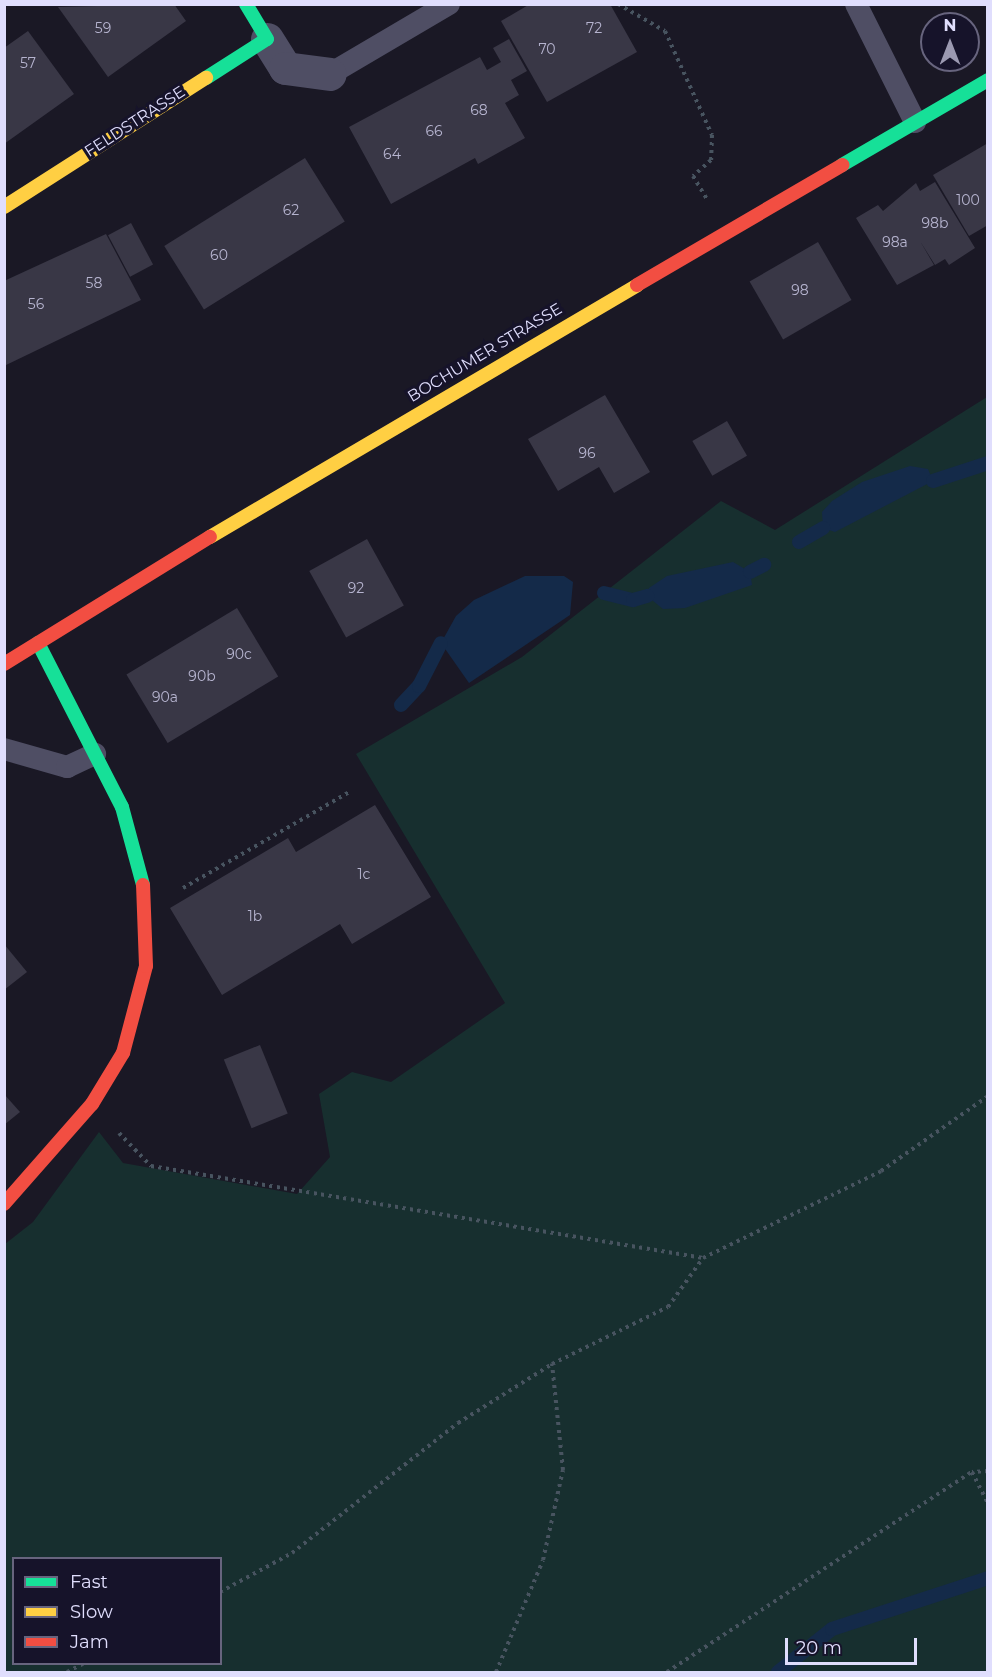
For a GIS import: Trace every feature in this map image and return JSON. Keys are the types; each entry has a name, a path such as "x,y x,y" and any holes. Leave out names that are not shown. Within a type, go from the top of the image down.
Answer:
{"main road":[{"path":"246,4 267,39"},
{"name":"FELDSTRASSE","path":"4,207 267,39"},
{"name":"BOCHUMER STRASSE","path":"4,664 308,477 987,80"},
{"path":"4,1204 92,1104 123,1053 138,1011 146,909 138,852 95,754 38,643"}],"street":[{"path":"267,39 285,68 330,74"}],"lane":[{"path":"330,74 449,4"},
{"path":"856,4 915,122"},
{"path":"4,749 67,767 95,754"}],"path":[{"path":"618,4 665,31 712,135 711,160 693,176 708,200"},
{"path":"146,909 349,792"},
{"path":"222,1591 292,1553 458,1423 552,1364 668,1307 703,1258 881,1171 987,1096"},
{"path":"92,1104 151,1166 703,1258"},
{"path":"496,1672 543,1560 563,1470 552,1364"},
{"path":"667,1672 972,1472 987,1471"},
{"path":"972,1472 987,1504"},
{"path":"67,1672 81,1665"}],"green space":[{"path":"987,397 987,1672 5,1672 5,1244 33,1222 99,1132 123,1163 297,1194 330,1157 319,1094 352,1072 391,1082 505,1003 356,754 522,657 721,501 775,530"}],"water":[{"path":"910,466 928,469 933,481 835,532 823,528 822,512 832,501 862,482"},
{"path":"733,562 750,572 752,585 685,608 663,609 647,596 649,588 667,576"},
{"path":"525,576 564,576 573,582 570,615 469,683 441,643 456,616 474,600"}],"building":[{"path":"174,4 186,21 108,77 58,7"},
{"path":"530,4 610,4 637,52 547,102 501,21"},
{"path":"28,31 74,94 4,144 4,48"},
{"path":"509,39 527,71 511,80 519,95 505,103 525,138 478,164 475,158 391,204 349,127 480,57 487,70 501,62 493,48"},
{"path":"988,143 988,225 969,236 933,175"},
{"path":"305,158 345,222 204,310 164,246"},
{"path":"935,182 975,248 949,265 945,259 935,265 920,241 934,265 897,285 856,218 878,205 883,211 916,183 920,191"},
{"path":"131,223 153,264 130,277 108,235"},
{"path":"106,234 141,300 4,366 4,281"},
{"path":"818,242 852,300 783,340 750,282"},
{"path":"605,395 650,472 614,493 599,467 558,491 528,439"},
{"path":"727,421 747,456 712,476 692,441"},
{"path":"367,539 404,605 346,637 309,571"},
{"path":"237,608 278,677 168,743 126,674"},
{"path":"375,805 431,897 352,944 340,924 222,995 170,908 288,838 296,852"},
{"path":"4,944 27,972 4,990"},
{"path":"260,1045 288,1114 252,1128 224,1060"},
{"path":"4,1094 20,1112 4,1125"}],"waterway":[{"path":"933,481 988,463"},
{"path":"799,542 823,528"},
{"path":"750,572 764,565"},
{"path":"604,593 633,600 647,596"},
{"path":"401,705 419,686 441,643"},
{"path":"778,1672 832,1629 988,1578"}],"traffic: fast":[{"path":"206,78 267,39 246,4"},
{"path":"842,165 988,80"},
{"path":"38,643 122,807 143,885"}],"traffic: slow":[{"path":"4,207 206,78"},
{"path":"210,537 637,285"}],"traffic: jam":[{"path":"637,285 842,165"},
{"path":"4,664 210,537"},
{"path":"4,1204 92,1104 123,1053 146,966 143,885"}]}
